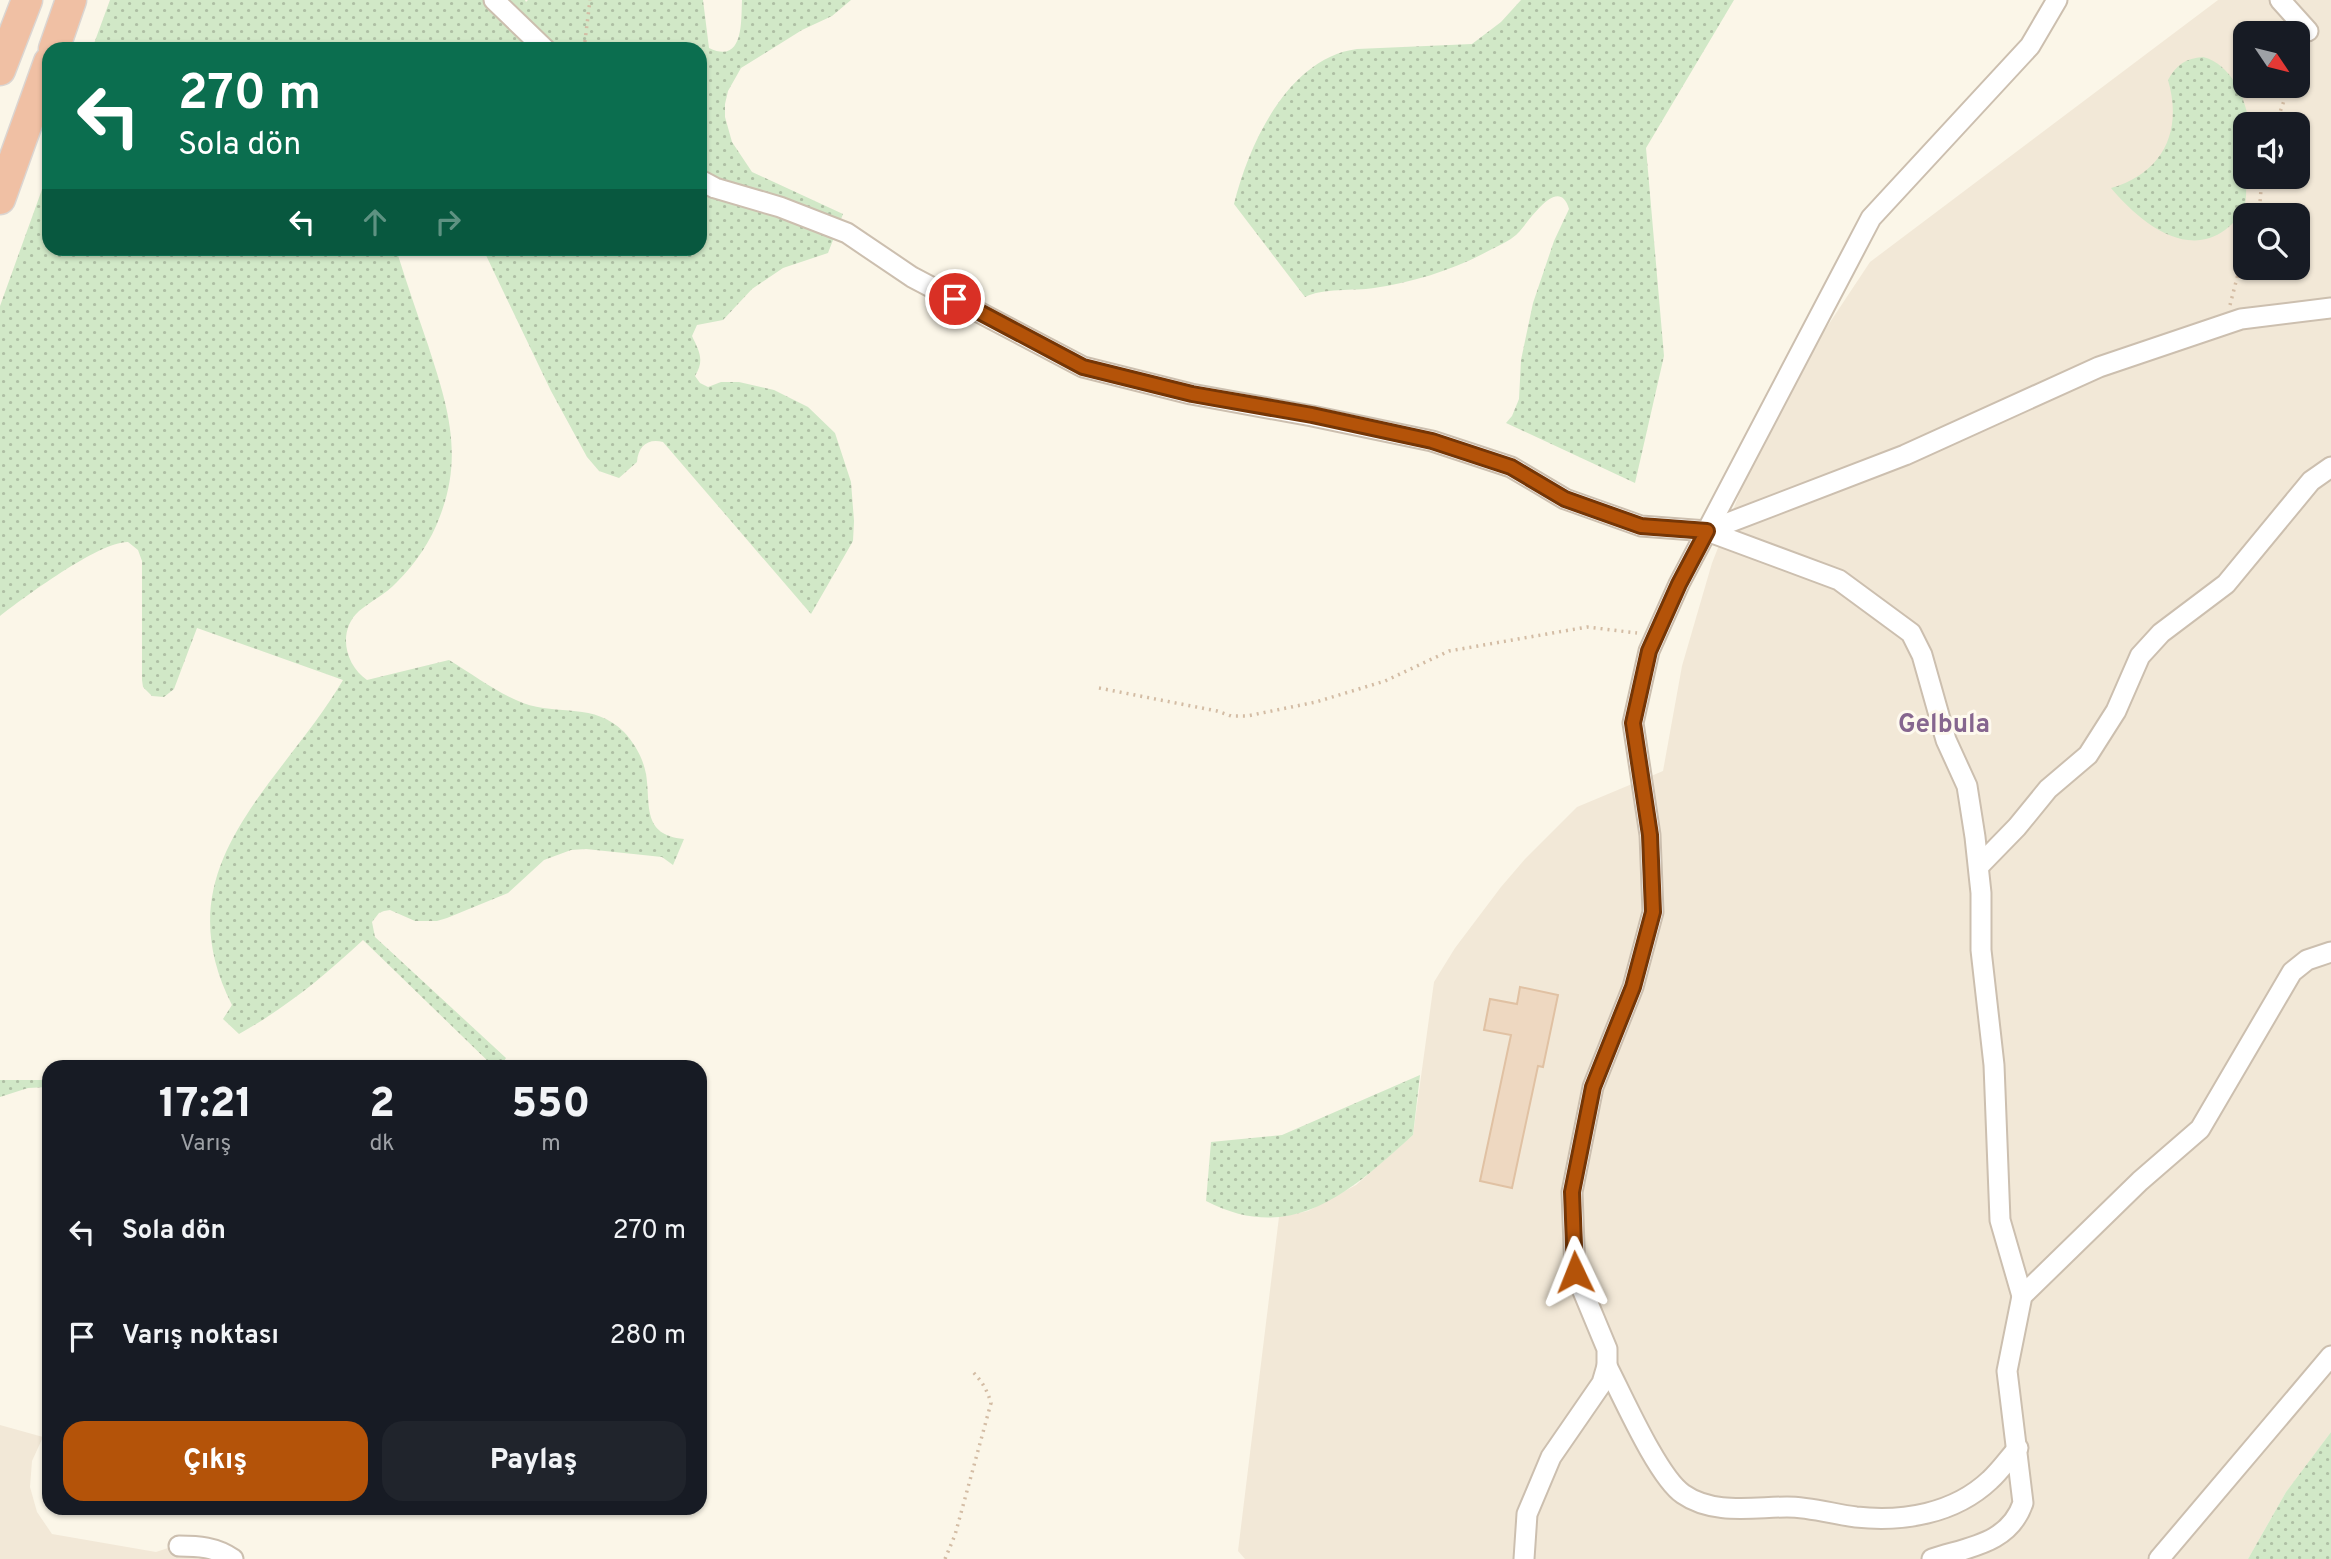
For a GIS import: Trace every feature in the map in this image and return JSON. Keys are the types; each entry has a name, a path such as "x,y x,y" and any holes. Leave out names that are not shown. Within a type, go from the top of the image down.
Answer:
{"highway":[{"path":"0,70 27,0"},
{"path":"56,42 71,0"},
{"path":"0,199 42,82"}],"street":[{"path":"494,0 538,42"},
{"path":"1524,1559 1527,1514 1551,1457 1602,1383 1607,1366 1607,1349 1575,1272 1572,1192 1593,1087 1633,987 1653,912 1650,835 1633,723 1649,651 1707,531 1871,218 2029,46 2057,0"},
{"path":"2280,0 2299,21"},
{"path":"707,184 780,207 847,233 912,277 1083,367 1192,394 1312,415 1432,441 1511,467 1565,499 1641,526 1707,531 1839,580 1911,633 1922,655 1946,740 1967,786 1979,866 1981,950 1994,1065 2000,1220 2022,1296 2007,1371 2023,1503 2019,1516 2002,1535 1932,1559"},
{"path":"1707,531 1905,455 2099,367 2241,320 2331,308"},
{"path":"1979,866 2017,827 2048,789 2088,755 2116,711 2140,656 2161,634 2226,584 2311,481 2331,467"},
{"path":"2022,1296 2140,1181 2200,1129 2292,972 2307,960 2331,952"},
{"path":"2159,1559 2331,1356"},
{"path":"1607,1366 1667,1479 1683,1494 1702,1504 1723,1508 1791,1507 1857,1517 1911,1518 1953,1505 1989,1481 2018,1448"},
{"path":"178,1546 202,1546 225,1553 233,1559"}],"path":[{"path":"585,42 590,0"},
{"path":"2228,324 2230,299 2236,280"},
{"path":"1099,688 1231,716 1247,716 1316,702 1385,681 1449,651 1587,627 1656,635"},
{"path":"945,1559 955,1535 990,1403 987,1391 971,1370"}],"shaded area":[{"path":"2218,0 2331,0 2331,1432 2286,1492 2248,1559 1245,1559 1238,1551 1279,1217 1308,1211 1356,1185 1413,1135 1434,982 1455,948 1525,859 1577,807 1663,771 1682,666 1712,563 1754,457 1807,357 1870,262"},
{"path":"0,1425 42,1437 32,1461 30,1487 37,1512 52,1534 156,1552 198,1538 241,1559 0,1559"}],"green space":[{"path":"110,0 703,0 709,48 720,52 729,51 735,46 740,29 742,0 851,0 832,16 802,30 741,68 728,91 725,104 725,117 732,142 752,172 843,214 828,253 783,268 752,289 723,320 697,325 692,336 700,356 700,365 695,376 700,383 708,387 721,382 739,382 774,390 808,407 835,433 851,482 853,541 811,614 663,442 645,444 639,452 637,462 619,478 599,471 587,457 551,391 486,256 707,256 707,42 95,42"},
{"path":"1521,0 1734,0 1646,148 1664,356 1635,483 1506,423 1519,399 1521,360 1533,303 1554,241 1569,209 1564,199 1557,196 1550,199 1516,235 1450,269 1389,285 1329,291 1305,297 1234,204 1261,131 1275,107 1292,86 1311,69 1333,56 1357,49 1472,44 1501,22"},
{"path":"2203,57 2222,67 2233,80 2233,98 2242,98 2246,112 2233,112 2233,189 2246,189 2245,203 2233,203 2233,222 2228,228 2209,238 2194,240 2162,232 2134,212 2111,188 2144,172 2165,148 2173,116 2168,80 2174,70 2191,59"},
{"path":"42,189 42,256 398,256 446,409 452,450 451,471 440,516 422,551 393,586 352,619 346,647 353,666 367,680 449,660 523,703 588,713 613,723 624,732 641,757 654,825 670,836 684,839 673,865 662,857 586,849 571,850 544,860 508,893 447,918 415,921 390,910 379,913 372,922 375,937 506,1058 505,1060 487,1060 363,940 304,991 239,1034 223,1019 232,1005 214,955 211,910 219,869 237,830 261,793 343,680 197,628 174,689 164,697 152,696 143,687 142,680 142,561 138,550 128,542 115,544 81,560 0,616 0,306"},
{"path":"1420,1075 1413,1135 1343,1192 1319,1206 1293,1215 1266,1218 1237,1213 1206,1201 1211,1142 1282,1135"},
{"path":"0,1080 42,1080 42,1087 28,1088 0,1097"},
{"path":"2331,1432 2331,1559 2248,1559 2286,1492"}],"building":[{"path":"1520,987 1558,995 1543,1067 1538,1066 1512,1188 1480,1181 1511,1035 1484,1030 1490,999 1517,1004"}],"district":[{"name":"Gelbula","path":"1944,723"}],"route":[{"path":"955,299 1083,367 1192,394 1312,415 1432,441 1511,467 1565,499 1641,526 1707,531 1679,584 1649,651 1633,723 1650,835 1653,912 1633,987 1593,1087 1572,1192 1575,1272"}]}
